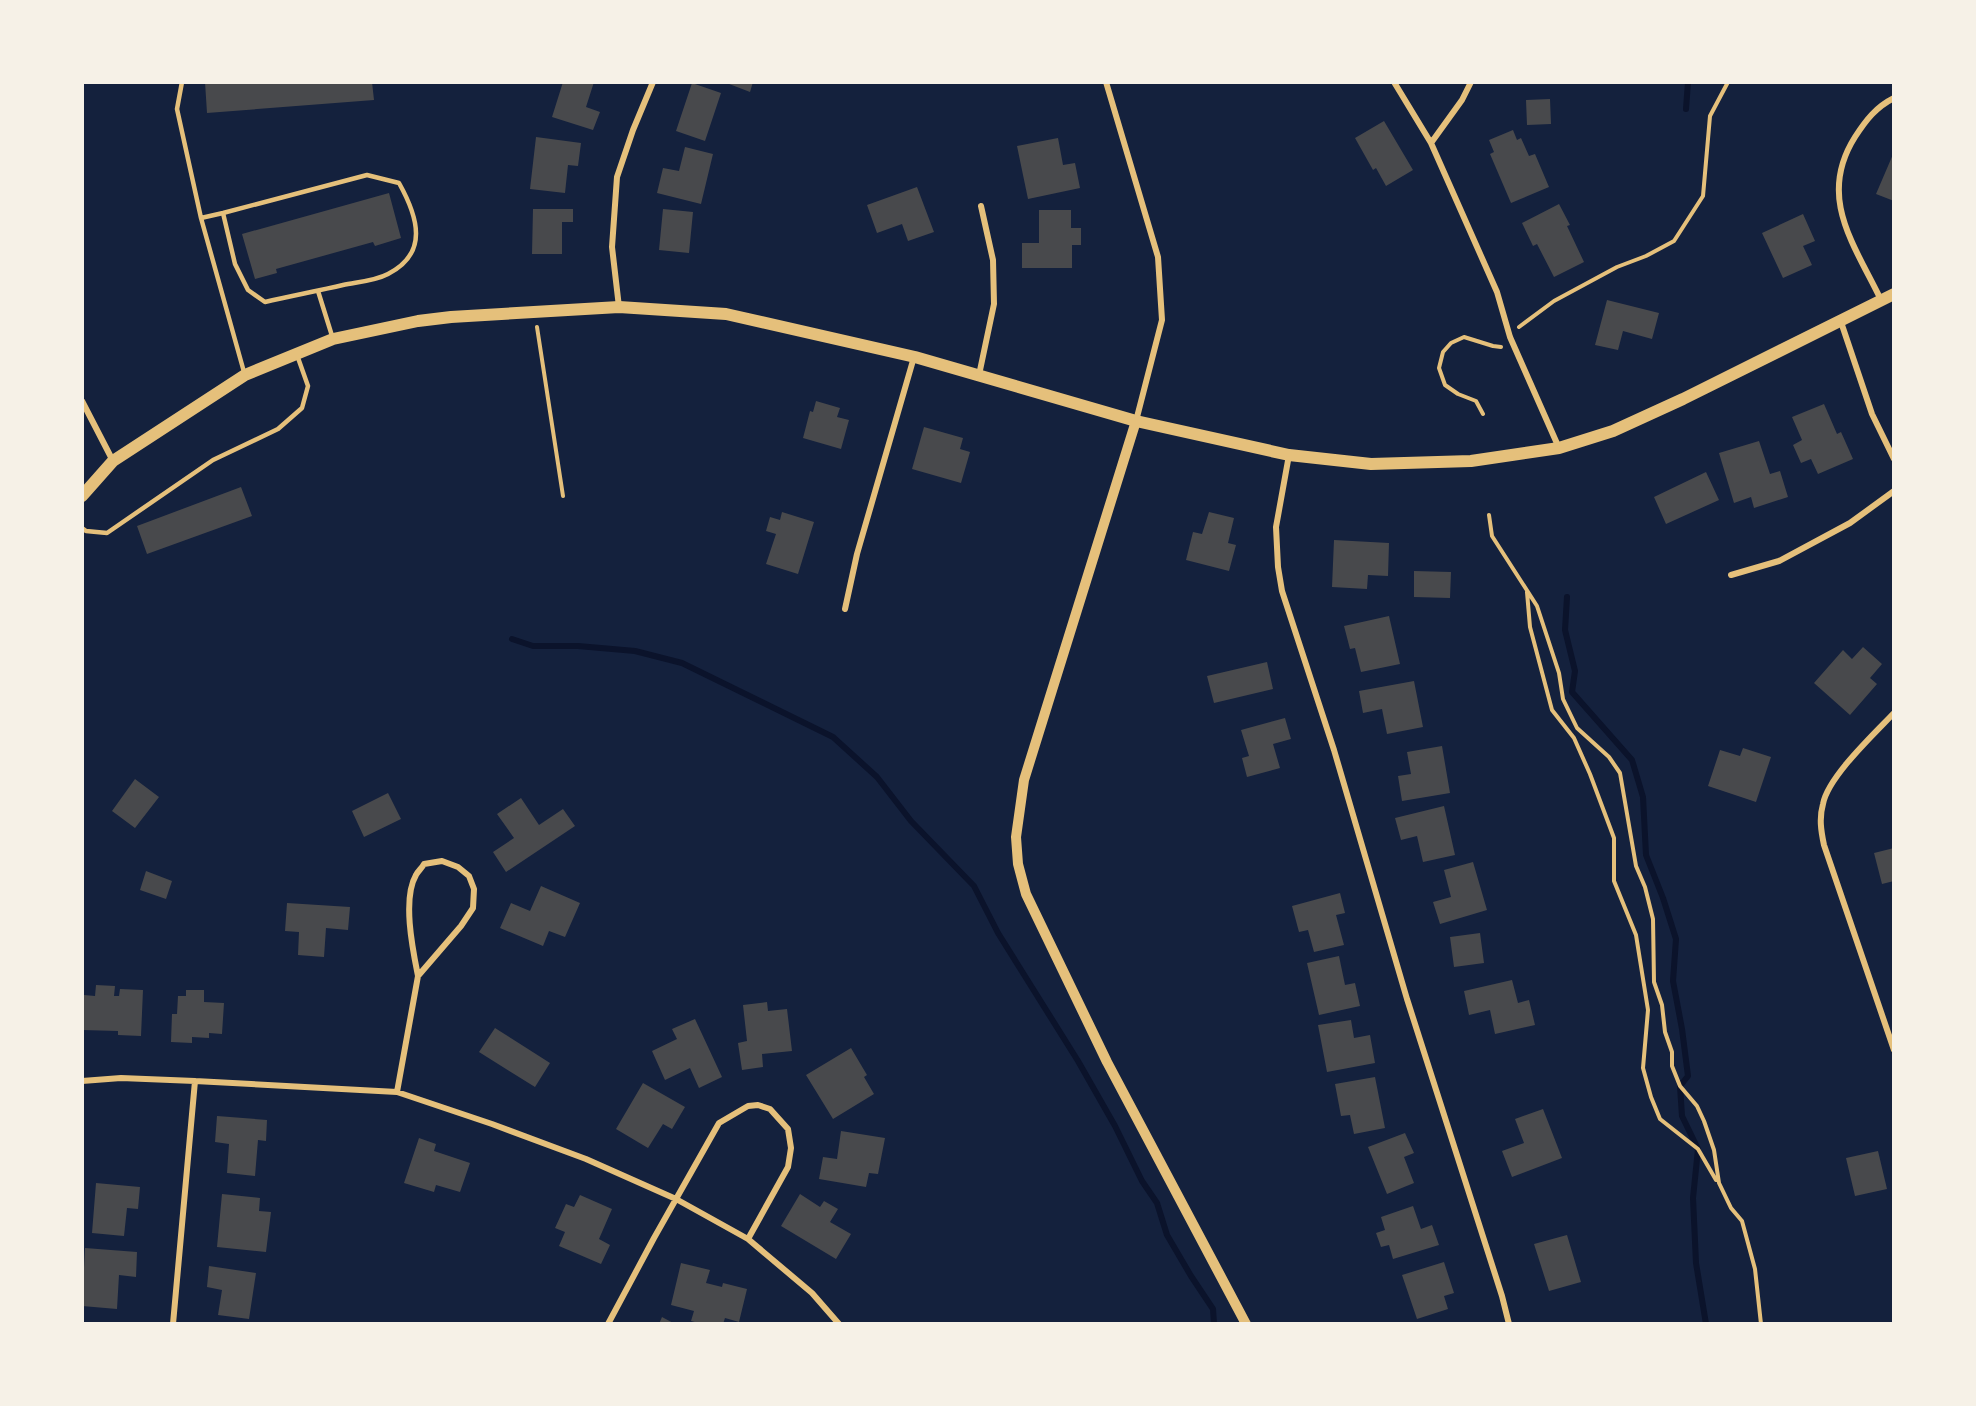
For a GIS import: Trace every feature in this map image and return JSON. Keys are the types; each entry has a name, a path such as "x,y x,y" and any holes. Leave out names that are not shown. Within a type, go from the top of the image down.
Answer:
{"main road":[{"path":"82,496 113,461 245,375 333,339 418,321 451,317 619,307 726,314 915,357 1136,421 1289,455 1371,464 1470,461 1559,448 1612,431 1683,399 1893,294"}],"street":[{"path":"619,307 612,247 617,177 653,82"},
{"path":"1106,82 1158,257 1162,320 1136,421 1024,780 1016,837 1018,864 1026,894 1107,1062 1246,1323"},
{"path":"1394,82 1431,143 1497,292 1510,337 1559,448"},
{"path":"1431,143 1462,100 1471,82"},
{"path":"1881,300 1844,224 1838,202 1838,179 1844,159 1865,121 1880,105 1893,98"},
{"path":"979,375 994,304 993,260 981,206"},
{"path":"1840,322 1872,414 1893,459"},
{"path":"845,609 857,554 915,357"},
{"path":"82,401 113,461"},
{"path":"1289,455 1276,527 1282,591 1334,750 1407,999 1509,1323"},
{"path":"1731,575 1779,561 1850,523 1893,491"},
{"path":"1893,713 1836,778 1823,802 1820,824 1824,845 1893,1050"},
{"path":"397,1092 418,976 409,929 411,890 415,876 424,864 442,861 458,867 469,876 474,889 473,908 461,926 418,976"},
{"path":"82,1081 121,1078 397,1092 492,1124 586,1160 676,1199 748,1239 812,1293 839,1323"},
{"path":"173,1323 195,1081"},
{"path":"608,1323 719,1123 748,1106 758,1105 770,1109 788,1129 791,1148 788,1167 748,1239"}],"lane":[{"path":"182,82 177,109 201,218 245,375"},
{"path":"201,218 367,175 399,183 411,205 416,229 416,247 408,260 386,275 266,302 248,290 235,264 223,213"},
{"path":"318,291 333,339"},
{"path":"82,528 86,531 107,533 213,460 278,429 302,408 308,386 297,352"}],"path":[{"path":"1516,331 1521,323 1554,301 1617,267 1646,256 1674,241 1703,196 1710,116 1728,82"},
{"path":"535,312 563,496"},
{"path":"1483,414 1476,400 1458,394 1445,385 1439,368 1443,352 1451,343 1464,337 1503,347"},
{"path":"1489,515 1492,536 1537,606 1559,673 1563,699 1577,728 1609,757 1620,773 1636,866 1645,887 1653,919 1654,982 1662,1005 1665,1032 1672,1052 1672,1066 1680,1086 1697,1106 1704,1121 1714,1150 1719,1183"},
{"path":"1527,591 1530,627 1552,710 1574,738 1614,837 1614,881 1636,935 1648,1010 1643,1068 1651,1097 1660,1119 1698,1149 1731,1208 1742,1221 1755,1269 1761,1323"}],"building":[{"path":"205,82 372,82 374,100 207,113"},
{"path":"563,82 594,82 586,107 600,112 593,130 552,117"},
{"path":"724,82 753,82 750,92"},
{"path":"692,83 721,93 705,141 676,131"},
{"path":"1550,99 1551,124 1527,125 1526,100"},
{"path":"1384,121 1413,170 1386,186 1376,168 1373,170 1355,138"},
{"path":"1513,130 1517,140 1521,138 1529,156 1535,154 1549,187 1511,203 1490,154 1494,152 1489,140"},
{"path":"536,137 581,143 578,166 568,165 565,193 530,189"},
{"path":"1058,138 1063,165 1075,163 1080,188 1028,199 1017,146"},
{"path":"685,147 713,154 701,204 657,193 663,168 679,171"},
{"path":"1894,152 1894,201 1876,194"},
{"path":"917,187 934,232 908,241 902,224 877,233 867,205"},
{"path":"389,193 401,238 375,246 373,242 276,269 277,273 255,279 242,234"},
{"path":"1559,204 1584,262 1554,277 1537,244 1533,246 1522,223"},
{"path":"533,209 573,209 573,222 562,222 562,254 532,254"},
{"path":"663,209 693,212 689,253 659,250"},
{"path":"1039,210 1071,210 1071,228 1081,228 1081,245 1072,245 1072,268 1022,268 1022,243 1039,243"},
{"path":"1803,214 1815,241 1803,246 1812,265 1783,278 1762,233"},
{"path":"1607,300 1659,313 1652,339 1623,331 1618,350 1595,345"},
{"path":"816,401 840,408 837,417 849,420 841,449 803,438 810,411 813,412"},
{"path":"1824,404 1837,434 1841,432 1853,459 1818,474 1811,459 1801,463 1793,445 1802,440 1792,417"},
{"path":"924,427 963,438 960,449 970,452 961,483 912,469"},
{"path":"1759,441 1770,474 1780,471 1788,497 1754,508 1751,497 1734,503 1719,453"},
{"path":"1706,472 1719,500 1666,524 1654,497"},
{"path":"241,487 252,516 147,554 137,526"},
{"path":"782,512 814,522 798,574 766,564 776,534 766,531 770,517 780,520"},
{"path":"1209,512 1234,518 1228,543 1236,545 1229,571 1186,560 1193,532 1202,534"},
{"path":"1334,540 1389,543 1388,576 1368,575 1367,589 1332,587"},
{"path":"1414,571 1451,572 1450,598 1414,597"},
{"path":"1389,616 1400,664 1361,672 1355,648 1350,649 1344,626"},
{"path":"1863,647 1882,664 1870,678 1877,684 1850,715 1814,683 1843,650 1852,659"},
{"path":"1267,662 1273,689 1214,703 1207,676"},
{"path":"1414,681 1423,727 1387,734 1382,709 1363,713 1359,691"},
{"path":"1285,718 1291,739 1273,744 1280,768 1247,777 1242,758 1249,756 1241,730"},
{"path":"1442,746 1450,793 1402,801 1398,776 1411,774 1407,752"},
{"path":"1743,748 1771,757 1756,802 1708,786 1720,750 1740,756"},
{"path":"135,779 159,797 135,828 112,811"},
{"path":"388,793 401,819 364,837 352,811"},
{"path":"521,798 539,825 563,809 575,826 506,872 493,852 514,838 497,814"},
{"path":"1444,806 1455,855 1423,862 1417,836 1401,840 1395,818"},
{"path":"1894,848 1894,881 1882,884 1874,853"},
{"path":"1473,862 1487,910 1440,924 1433,902 1451,897 1444,870"},
{"path":"146,871 172,881 166,899 140,890"},
{"path":"541,886 580,903 565,937 549,931 543,946 500,928 511,903 530,911"},
{"path":"1340,893 1345,913 1336,915 1344,945 1314,952 1308,930 1299,932 1292,906"},
{"path":"287,903 350,907 348,930 326,928 324,957 298,955 299,932 285,931"},
{"path":"1480,933 1484,963 1454,967 1450,937"},
{"path":"1339,956 1345,985 1355,983 1360,1006 1319,1015 1307,963"},
{"path":"1512,980 1518,1003 1529,1000 1535,1025 1495,1034 1490,1010 1469,1015 1464,991"},
{"path":"96,985 115,986 114,996 119,996 120,989 143,990 141,1036 118,1035 118,1031 82,1030 84,995 95,996"},
{"path":"186,990 204,990 204,1002 224,1003 222,1034 209,1033 209,1038 192,1037 192,1043 171,1042 172,1014 177,1014 178,996 186,996"},
{"path":"767,1002 768,1011 787,1009 792,1051 762,1054 763,1067 742,1070 738,1043 747,1041 743,1005"},
{"path":"695,1019 722,1077 699,1088 690,1068 665,1080 652,1051 677,1039 672,1029"},
{"path":"1351,1020 1354,1038 1370,1035 1375,1063 1327,1072 1318,1025"},
{"path":"495,1028 550,1063 535,1087 479,1052"},
{"path":"851,1048 867,1075 864,1077 874,1094 833,1119 806,1075"},
{"path":"1375,1077 1385,1128 1354,1134 1350,1115 1341,1116 1335,1084"},
{"path":"643,1083 685,1107 672,1129 663,1124 648,1148 616,1129"},
{"path":"1543,1109 1562,1158 1512,1177 1502,1151 1524,1143 1515,1119"},
{"path":"217,1116 267,1120 266,1141 258,1140 255,1176 227,1173 229,1144 215,1142"},
{"path":"841,1131 885,1138 878,1174 869,1173 866,1187 819,1179 823,1157 837,1159"},
{"path":"1405,1133 1414,1153 1404,1157 1414,1183 1387,1194 1368,1147"},
{"path":"419,1138 436,1144 434,1151 470,1163 460,1192 436,1185 434,1192 404,1183"},
{"path":"1878,1151 1887,1189 1855,1196 1846,1158"},
{"path":"96,1183 140,1187 138,1209 127,1208 124,1236 92,1233"},
{"path":"222,1194 260,1198 259,1211 271,1212 266,1252 217,1247"},
{"path":"800,1194 820,1207 824,1201 838,1209 830,1222 851,1234 836,1259 781,1226"},
{"path":"580,1195 612,1209 599,1239 610,1245 601,1264 559,1246 565,1232 555,1228 566,1204 574,1207"},
{"path":"1413,1206 1421,1229 1432,1225 1439,1245 1393,1259 1389,1245 1381,1247 1376,1233 1385,1230 1381,1217"},
{"path":"1567,1235 1581,1282 1549,1291 1534,1244"},
{"path":"85,1248 137,1252 136,1277 119,1275 117,1309 82,1306"},
{"path":"1444,1262 1454,1293 1444,1296 1448,1309 1417,1319 1402,1275"},
{"path":"681,1263 710,1270 706,1283 722,1287 723,1283 747,1289 739,1322 725,1318 723,1324 702,1324 691,1321 694,1311 671,1305"},
{"path":"209,1266 256,1273 249,1319 218,1315 222,1290 207,1287"},
{"path":"662,1317 675,1324 659,1324"}],"waterway":[{"path":"1686,109 1688,82"},
{"path":"1567,597 1565,630 1575,671 1572,692 1632,760 1643,797 1646,855 1676,939 1673,981 1688,1076 1680,1086 1682,1116 1698,1149 1693,1198 1696,1263 1706,1324"},
{"path":"512,639 533,646 578,646 635,651 682,663 833,737 877,777 911,821 974,886 998,933 1078,1061 1115,1126 1142,1181 1157,1203 1167,1235 1213,1309 1214,1324"}]}
